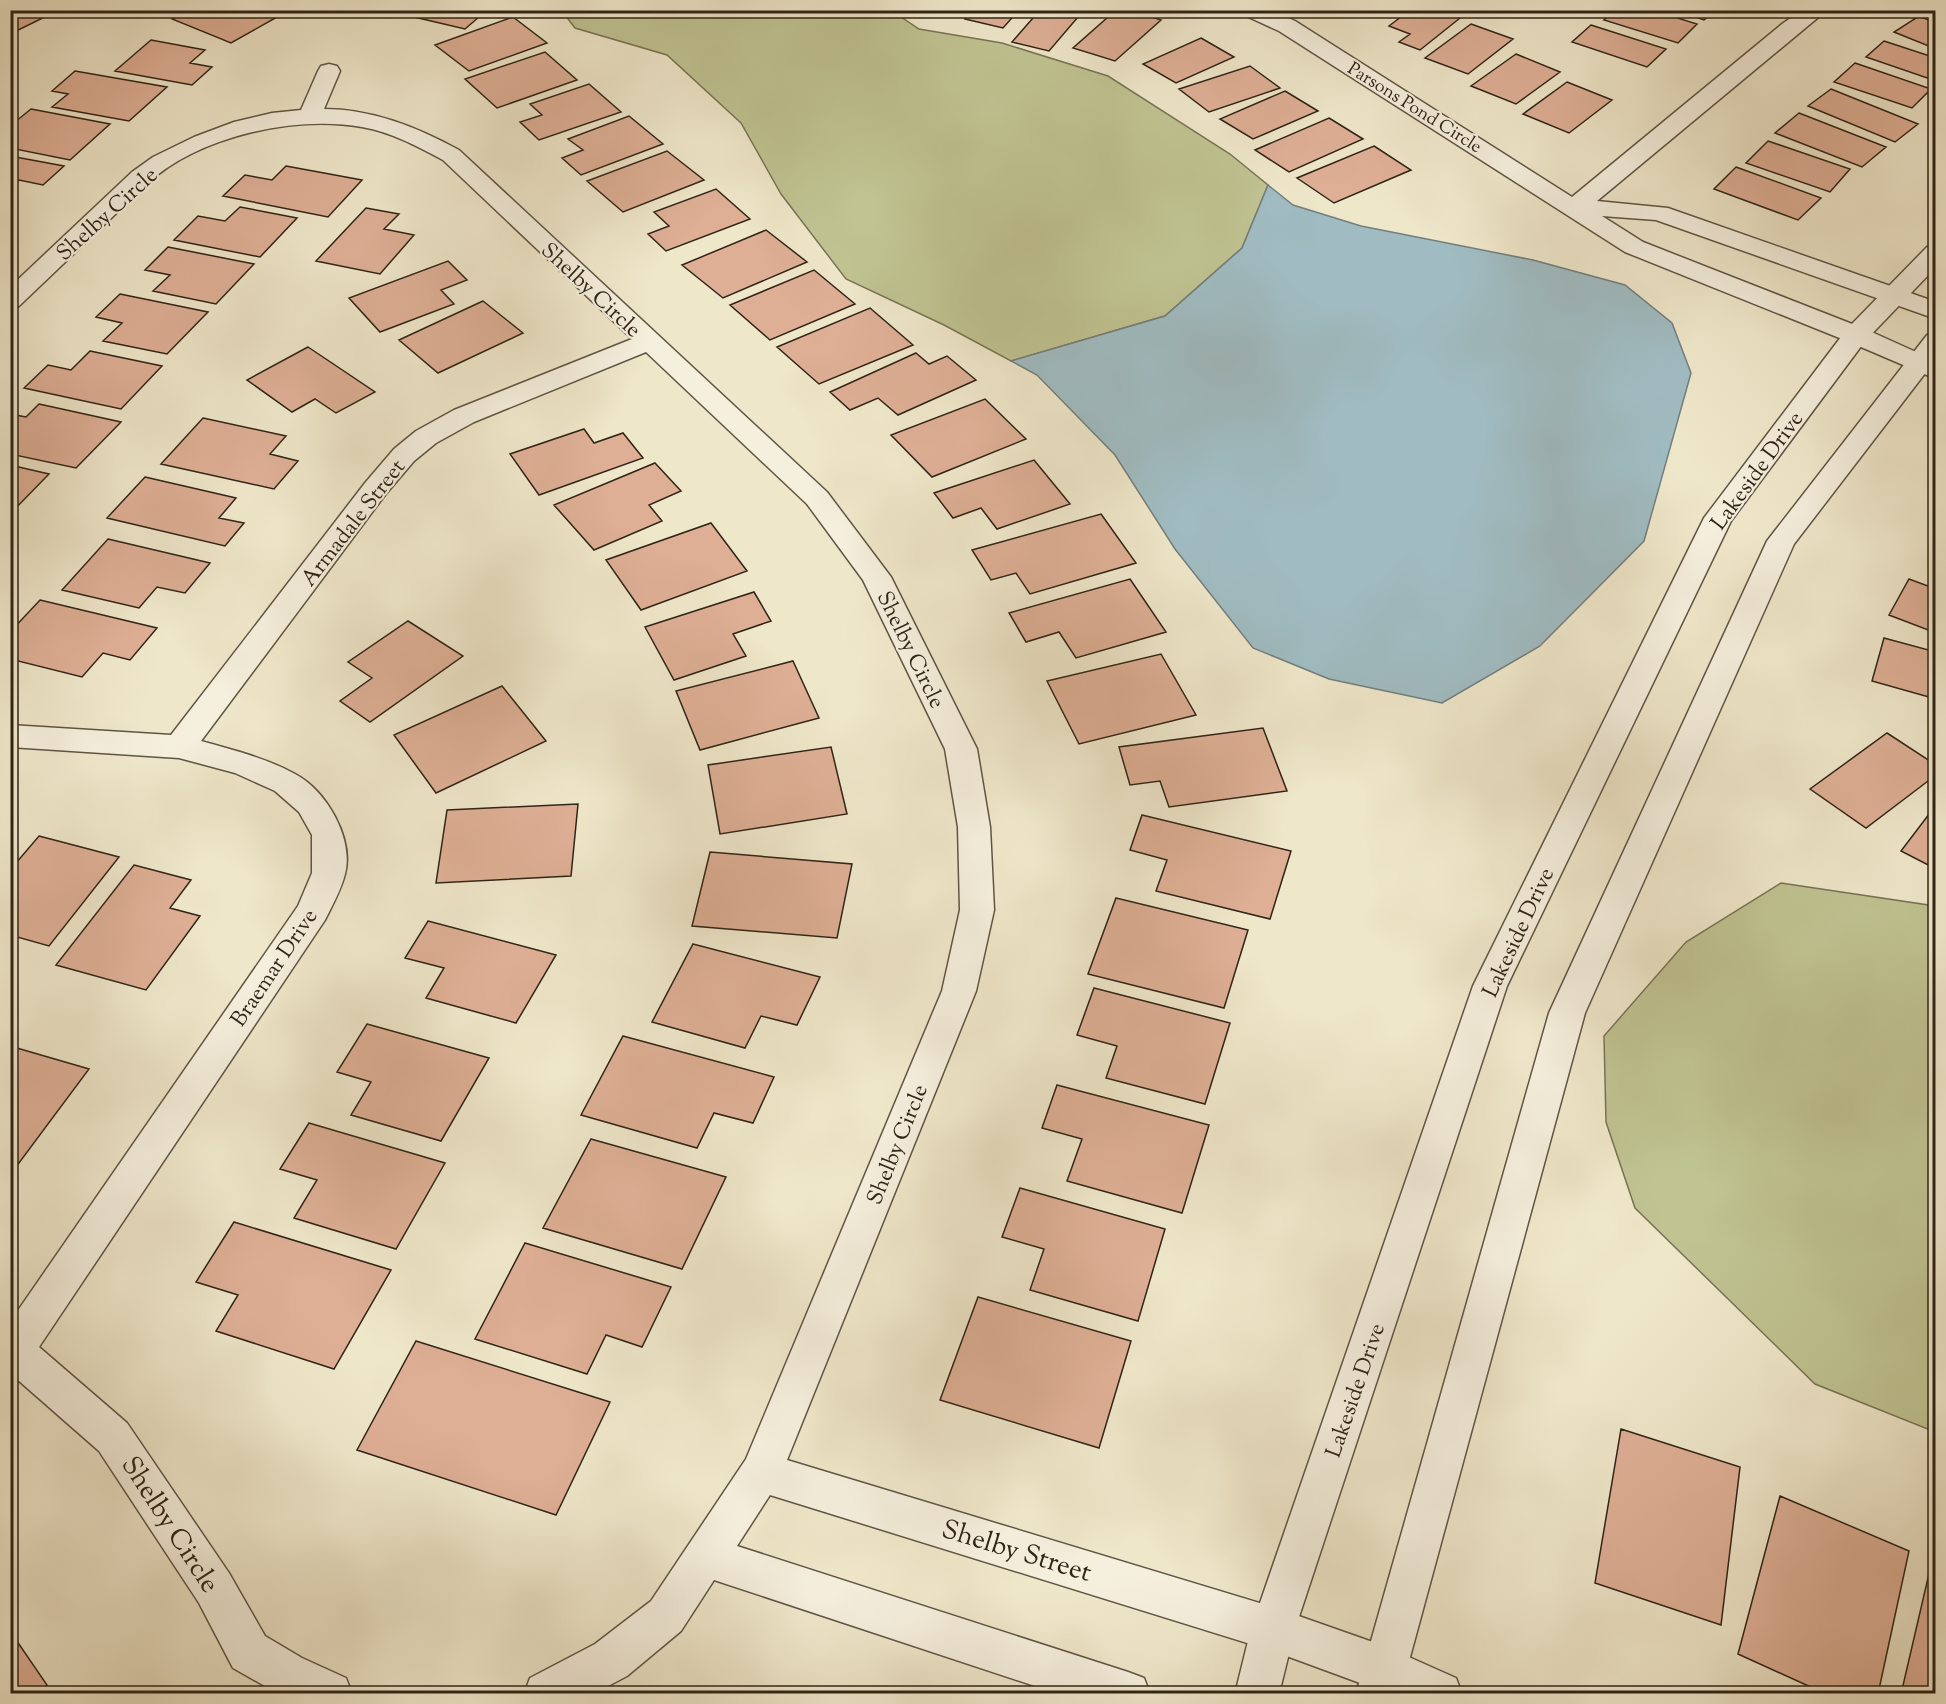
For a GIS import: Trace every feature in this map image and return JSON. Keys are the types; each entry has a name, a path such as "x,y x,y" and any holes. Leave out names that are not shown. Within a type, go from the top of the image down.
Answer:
{"street":[{"name":"Parsons Pond Circle","path":"1252,10 1287,26 1575,207 1634,247 1856,335 1929,358"},
{"path":"1287,26 1308,10"},
{"path":"1575,207 1790,29 1817,10"},
{"path":"310,116 329,71"},
{"name":"Shelby Circle","path":"10,302 147,171 189,147 228,131 271,120 333,115 362,119 402,129 426,139 451,155 817,498 876,577 961,749 974,827 976,910 959,991 761,1472 666,1616 611,1660 546,1694"},
{"name":"Parsons Pond Circle","path":"1575,207 1659,213 1935,311"},
{"name":"Lakeside Drive","path":"1257,1694 1274,1629 1490,986 1718,518 1856,335 1896,296 1935,252"},
{"name":"Armadale Street","path":"179,747 404,454 426,437 464,416 648,342"},
{"path":"1381,1681 1568,1013 1781,541 1929,358"},
{"name":"Braemar Drive","path":"10,736 179,747 244,764 286,783 310,804 328,834 329,873 313,911 13,1348"},
{"name":"Shelby Circle","path":"13,1348 114,1437 214,1588 249,1652 286,1674 330,1694"},
{"name":"Shelby Street","path":"761,1472 1274,1629 1381,1681 1440,1694"},
{"path":"707,1557 1128,1694"}],"green space":[{"path":"562,11 892,11 919,29 1002,43 1108,76 1230,154 1268,185 1242,248 1165,316 1011,361 944,325 846,279 781,194 741,123 667,55 575,28"},
{"path":"1781,883 1935,906 1935,1432 1815,1384 1635,1208 1606,1122 1604,1036 1686,942"}],"water":[{"path":"1268,185 1293,205 1361,226 1533,260 1625,285 1672,323 1691,373 1644,541 1540,646 1442,703 1329,679 1253,648 1175,549 1115,455 1037,375 1011,361 1165,316 1242,248"}],"building":[{"path":"10,10 59,10 10,34"},
{"path":"188,10 260,10 277,17 231,43 172,19"},
{"path":"417,10 487,10 465,29 410,16"},
{"path":"972,10 1019,10 1003,28 965,19"},
{"path":"1040,10 1084,10 1049,51 1012,42"},
{"path":"1116,10 1131,10 1161,20 1115,61 1073,48"},
{"path":"1410,10 1470,10 1420,50 1399,42 1410,34 1389,26"},
{"path":"1614,10 1652,10 1697,24 1678,43 1604,20"},
{"path":"1676,10 1716,10 1704,20"},
{"path":"1919,16 1936,23 1936,49 1894,32"},
{"path":"513,17 547,43 469,71 435,45"},
{"path":"1471,24 1513,39 1468,74 1425,58"},
{"path":"1591,25 1666,49 1647,67 1572,42"},
{"path":"1201,38 1234,57 1176,83 1143,64"},
{"path":"151,40 205,50 190,63 212,67 192,85 115,71"},
{"path":"1884,41 1936,58 1936,81 1866,57"},
{"path":"545,52 577,80 497,108 465,79"},
{"path":"1516,54 1560,72 1516,104 1471,86"},
{"path":"1855,63 1931,89 1912,108 1834,82"},
{"path":"1250,66 1280,88 1209,112 1179,89"},
{"path":"75,71 167,87 129,121 52,107 68,94 52,91"},
{"path":"1567,82 1612,100 1569,133 1523,114"},
{"path":"589,84 621,112 539,140 520,122 542,115 530,104"},
{"path":"1831,89 1918,124 1895,142 1808,106"},
{"path":"1285,91 1318,111 1253,139 1220,119"},
{"path":"31,109 110,124 70,160 10,148 10,126"},
{"path":"1799,113 1886,147 1862,167 1775,133"},
{"path":"629,116 663,144 581,175 562,158 583,150 568,139"},
{"path":"1329,118 1363,139 1289,172 1255,150"},
{"path":"1768,141 1850,169 1830,192 1746,163"},
{"path":"1374,146 1411,170 1334,203 1297,178"},
{"path":"667,151 704,180 623,212 587,181"},
{"path":"10,156 64,166 43,185 19,180 10,187"},
{"path":"286,166 362,180 328,217 223,196 245,175 272,180"},
{"path":"1736,167 1821,198 1798,220 1714,189"},
{"path":"716,189 750,219 666,251 648,234 669,226 654,212"},
{"path":"240,207 297,218 260,257 174,240 198,216 225,221"},
{"path":"366,208 399,214 384,229 414,235 380,274 316,261"},
{"path":"766,230 807,262 723,298 682,265"},
{"path":"168,247 254,264 216,304 153,291 170,275 145,270"},
{"path":"448,261 467,280 441,290 454,304 380,332 349,298"},
{"path":"814,270 855,304 770,340 730,305"},
{"path":"120,294 208,312 167,354 103,341 122,323 96,317"},
{"path":"483,301 523,333 438,373 399,340"},
{"path":"870,308 913,345 819,384 777,347"},
{"path":"308,347 375,392 336,413 315,399 292,412 247,380"},
{"path":"90,351 162,366 121,409 24,388 48,365 71,370"},
{"path":"916,353 929,364 947,356 976,380 898,415 878,398 850,410 830,392"},
{"path":"985,399 1026,439 932,477 891,435"},
{"path":"39,404 121,422 76,468 10,454 10,414 26,417"},
{"path":"203,418 286,436 270,454 298,461 274,489 161,464"},
{"path":"584,429 594,443 623,433 643,458 539,495 510,454"},
{"path":"1034,460 1070,504 997,529 981,508 953,518 934,493"},
{"path":"655,463 681,491 649,505 662,521 594,550 554,505"},
{"path":"10,465 49,474 10,514"},
{"path":"145,477 236,498 219,518 244,523 225,546 107,518"},
{"path":"1101,514 1136,563 1030,594 1016,573 991,580 972,550"},
{"path":"711,523 747,571 641,610 606,560"},
{"path":"108,539 210,563 185,593 157,587 139,608 62,590"},
{"path":"1130,579 1166,632 1076,658 1059,632 1026,642 1009,613"},
{"path":"1909,579 1936,589 1936,633 1889,615"},
{"path":"754,592 771,621 733,634 746,656 674,680 645,627"},
{"path":"40,600 157,628 130,660 103,653 82,677 10,659 10,632"},
{"path":"408,621 463,656 370,722 340,701 372,678 348,662"},
{"path":"1884,638 1936,652 1936,699 1872,681"},
{"path":"1161,654 1196,715 1079,744 1047,681"},
{"path":"793,661 819,718 700,750 676,691"},
{"path":"502,686 546,741 436,793 394,735"},
{"path":"1263,728 1287,791 1169,807 1160,781 1130,785 1119,747"},
{"path":"1887,733 1936,765 1936,775 1866,828 1810,789"},
{"path":"831,747 847,814 720,834 708,765"},
{"path":"578,804 571,876 436,883 447,810"},
{"path":"1936,805 1936,869 1901,851"},
{"path":"1142,815 1291,851 1270,919 1156,891 1167,860 1130,850"},
{"path":"39,836 119,857 49,946 10,935 10,870"},
{"path":"710,852 852,864 837,938 692,926"},
{"path":"134,865 191,880 170,908 200,916 146,990 56,965"},
{"path":"1116,898 1248,930 1224,1008 1088,974"},
{"path":"428,921 556,955 516,1023 426,998 444,968 405,958"},
{"path":"693,944 820,977 797,1025 761,1016 745,1048 652,1022"},
{"path":"1094,988 1230,1023 1205,1104 1106,1078 1117,1046 1077,1035"},
{"path":"367,1024 489,1058 441,1141 351,1115 371,1082 337,1072"},
{"path":"623,1036 774,1077 753,1123 714,1113 697,1148 581,1115"},
{"path":"10,1046 89,1069 10,1175"},
{"path":"1057,1085 1209,1125 1182,1213 1067,1181 1082,1139 1042,1128"},
{"path":"309,1123 445,1163 396,1249 294,1218 317,1180 280,1169"},
{"path":"591,1139 726,1177 682,1269 543,1228"},
{"path":"1020,1188 1165,1229 1138,1321 1030,1290 1044,1249 1002,1237"},
{"path":"234,1222 391,1270 334,1369 216,1331 238,1295 196,1282"},
{"path":"525,1243 671,1287 642,1347 606,1335 587,1374 475,1339"},
{"path":"978,1297 1131,1341 1099,1448 940,1400"},
{"path":"416,1341 610,1402 556,1515 357,1450"},
{"path":"1621,1429 1740,1467 1721,1625 1595,1583"},
{"path":"1780,1496 1909,1551 1878,1694 1826,1694 1738,1654"},
{"path":"1934,1552 1936,1553 1936,1694 1901,1694"},
{"path":"10,1631 47,1685 36,1694 10,1694"}]}
